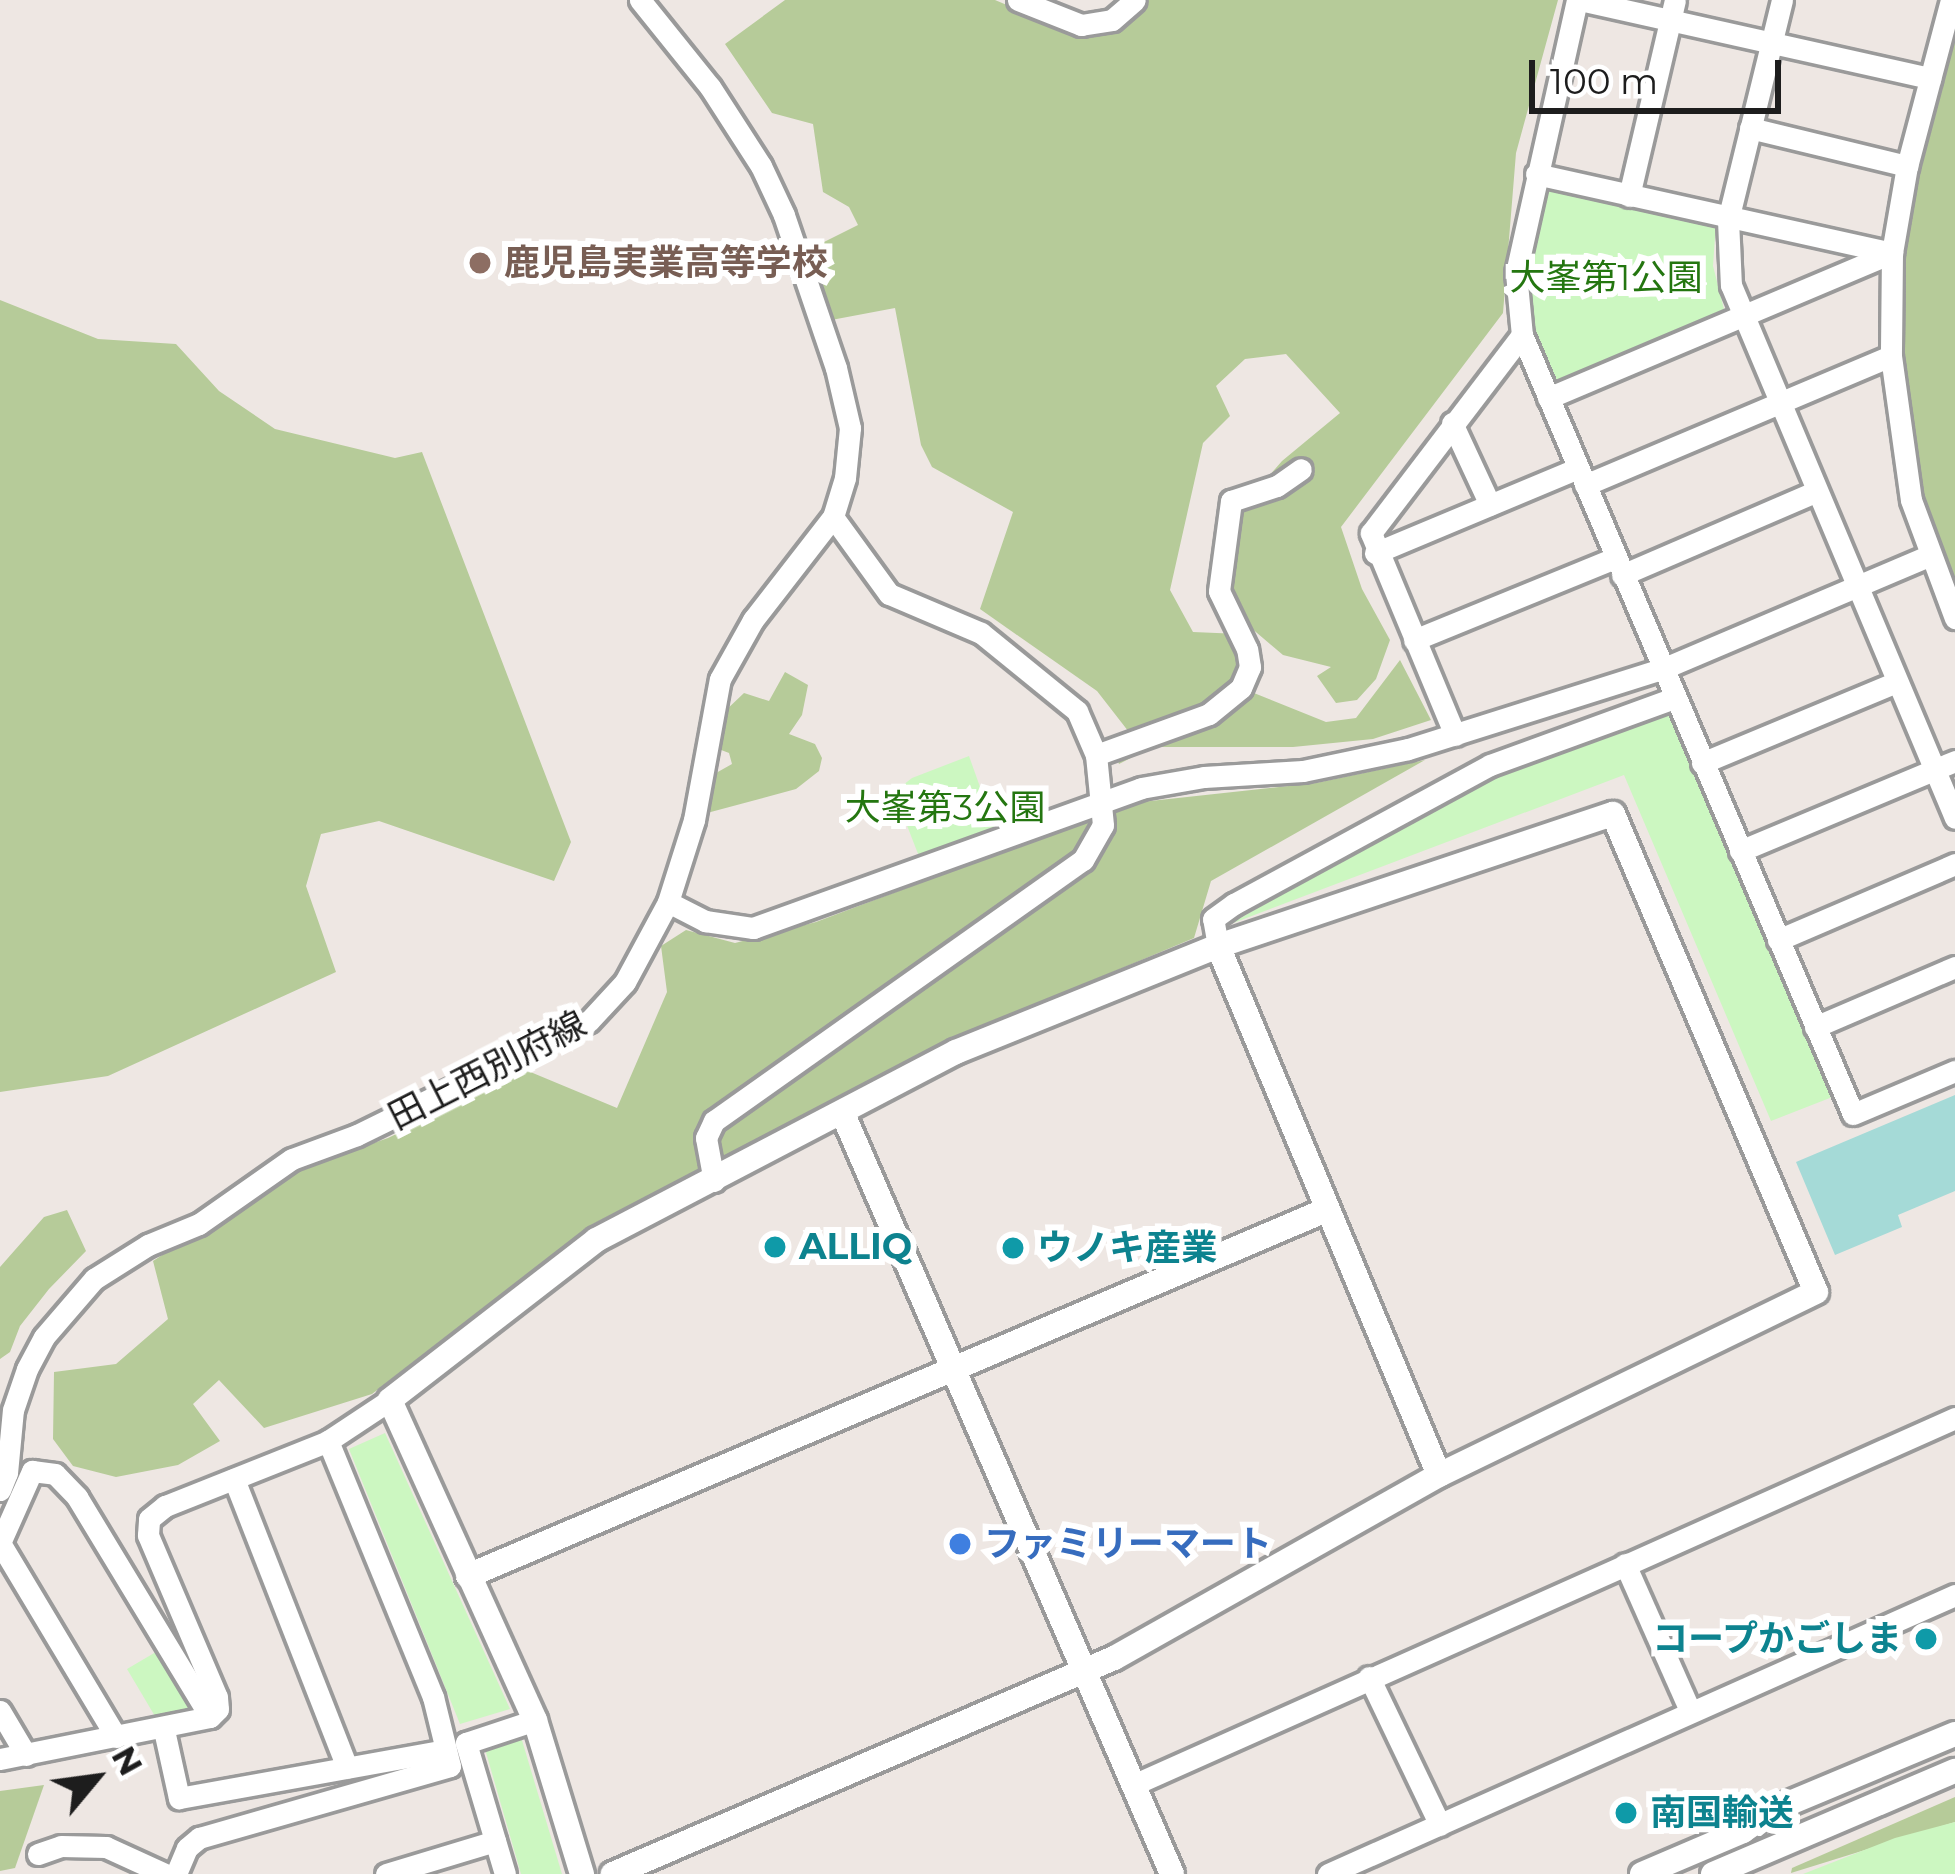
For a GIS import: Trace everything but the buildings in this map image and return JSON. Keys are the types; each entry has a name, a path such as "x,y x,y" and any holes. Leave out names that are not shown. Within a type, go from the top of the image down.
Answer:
{"street":[{"name":"田上西別府線","path":"0,1490 7,1473 13,1410 27,1370 44,1337 94,1280 148,1245 199,1224 292,1159 357,1135 590,1021 625,982 668,902 694,820 720,679 753,620 833,518 850,452 846,399 784,215 736,126 640,0"},
{"path":"1018,0 1081,25 1112,20 1135,0"},
{"path":"1930,78 1772,43 1673,10 1578,0 1516,273 1522,335 1853,1114 1955,1071"},
{"path":"1782,0 1728,220 1726,252 1741,315 1897,682 1945,765 1955,818"},
{"path":"1951,0 1906,166 1892,254 1892,356 1910,500 1955,618"},
{"path":"1629,196 1673,10"},
{"path":"1750,128 1906,166"},
{"path":"1536,174 1892,254"},
{"path":"1548,398 1892,254"},
{"path":"1455,735 1371,532 1522,335"},
{"path":"1376,553 1490,506 1779,404 1892,356"},
{"path":"1452,423 1490,506"},
{"path":"1096,755 1209,713 1241,688 1250,667 1247,649 1219,591 1231,501 1277,486 1301,469"},
{"path":"1414,640 1817,491"},
{"path":"714,1181 706,1138 714,1121 1083,860 1103,825 1096,755 1077,711 981,633 890,594 833,518"},
{"path":"668,902 705,921 753,928 1102,799 1187,779 1363,761 1662,670 1928,556"},
{"path":"1702,763 1897,682"},
{"path":"1439,1475 1218,946 1213,919 1490,765 1674,698"},
{"path":"1740,851 1945,765"},
{"path":"0,1759 164,1730 210,1717 218,1709 217,1697 148,1535 149,1520 166,1506 328,1441 390,1400 596,1240 956,1052 1218,946 1612,814 1816,1292 1439,1475 1114,1658 614,1874"},
{"path":"1778,940 1955,864"},
{"path":"1815,1027 1955,967"},
{"path":"843,1114 1172,1874"},
{"path":"468,1576 952,1365 1326,1210"},
{"path":"390,1400 535,1720 582,1874"},
{"path":"1133,1785 1955,1418"},
{"path":"176,1874 187,1848 199,1838 450,1766 433,1696 328,1441"},
{"path":"116,1737 0,1543 32,1471 56,1474 76,1497 210,1717"},
{"path":"234,1479 347,1768"},
{"path":"1625,1564 1690,1711"},
{"path":"1328,1874 1955,1595"},
{"path":"1370,1677 1439,1825"},
{"path":"0,1711 26,1755"},
{"path":"505,1874 466,1743 535,1720"},
{"path":"164,1730 179,1798 446,1750"},
{"path":"1642,1874 1743,1831 1773,1810 1955,1734"},
{"path":"1713,1874 1758,1866 1955,1772"},
{"path":"1743,1831 1758,1866"},
{"path":"386,1874 495,1841"},
{"path":"38,1854 61,1846 106,1847 165,1874"}],"green space":[{"path":"785,0 995,0 1069,31 1141,0 1558,0 1516,153 1503,313 1341,527 1362,589 1390,640 1376,679 1357,700 1336,703 1317,676 1331,667 1283,655 1243,621 1221,586 1233,533 1249,499 1282,461 1340,413 1286,354 1245,359 1216,386 1230,416 1203,443 1170,590 1193,632 1240,634 1249,691 1326,722 1356,718 1400,660 1431,720 1373,739 1293,747 1152,747 1119,764 1115,753 1132,736 1097,691 980,609 1013,512 932,467 921,445 895,308 826,321 806,251 858,225 849,207 823,192 813,124 772,113 725,44"},
{"path":"1955,25 1955,586 1938,552 1918,487 1903,376 1901,257 1918,153"},
{"name":"大峯第1公園","path":"1551,184 1716,223 1713,266 1725,313 1558,385 1549,383 1529,334 1524,287 1542,189"},
{"path":"0,300 98,339 176,344 219,391 275,429 395,458 422,452 571,842 554,881 379,821 321,834 306,886 336,972 108,1076 0,1092"},
{"path":"785,672 808,685 802,715 789,734 815,744 822,758 819,771 796,789 707,813 716,773 732,764 729,753 716,748 723,713 744,693 769,701"},
{"path":"1667,710 1674,714 1835,1096 1771,1121 1624,775 1228,925 1510,764"},
{"name":"大峯第3公園","path":"969,756 995,829 920,859 894,792 912,778"},
{"path":"1425,760 1211,881 1194,938 955,1038 593,1224 372,1394 264,1428 219,1380 193,1404 220,1441 178,1465 116,1477 73,1466 53,1439 54,1372 116,1364 168,1319 153,1261 290,1172 388,1138 528,1071 617,1108 667,992 661,946 686,930 735,943 816,922 1132,803 1316,783"},
{"path":"67,1210 86,1251 49,1289 20,1326 10,1352 0,1359 0,1267 44,1217"},
{"path":"385,1433 510,1709 460,1724 349,1449"},
{"path":"161,1649 197,1709 159,1723 127,1669"},
{"path":"521,1737 562,1874 521,1874 485,1749"},
{"path":"44,1785 15,1868 0,1871 0,1791"},
{"path":"1955,1797 1955,1822 1791,1873 1792,1868"},
{"path":"1955,1822 1955,1874 1803,1874 1895,1838"}],"water":[{"path":"1955,1095 1955,1191 1898,1215 1902,1227 1835,1255 1796,1162"}],"place":[{"name":"鹿児島実業高等学校","path":"480,263"},
{"name":"ALLIQ","path":"775,1247"},
{"name":"ウノキ産業","path":"1013,1248"},
{"name":"ファミリーマート","path":"960,1544"},
{"name":"コープかごしま","path":"1926,1639"},
{"name":"南国輸送","path":"1626,1813"}]}
